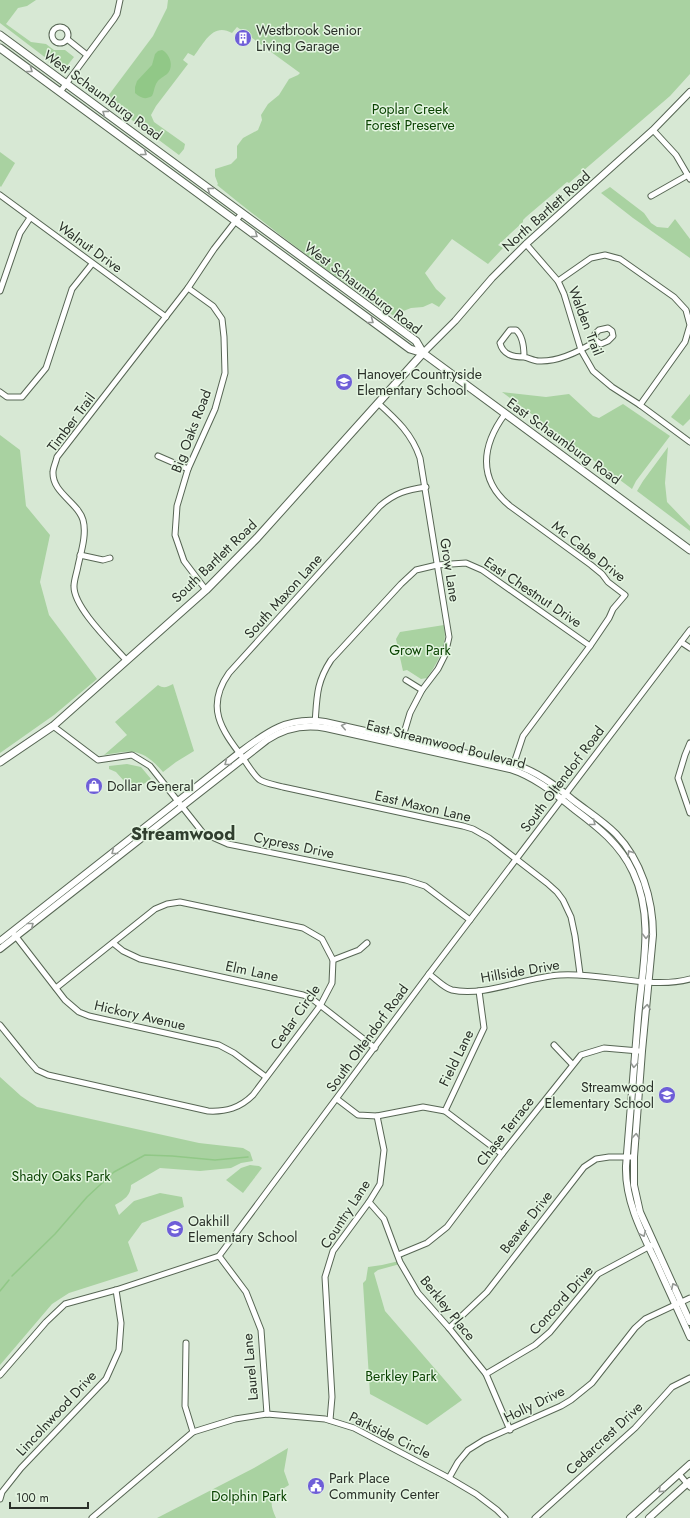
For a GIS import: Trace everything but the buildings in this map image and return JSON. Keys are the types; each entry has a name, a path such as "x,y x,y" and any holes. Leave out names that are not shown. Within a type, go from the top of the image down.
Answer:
{"main road":[{"name":"West Schaumburg Road","path":"0,35 416,341 423,353"},
{"name":"West Schaumburg Road","path":"0,48 410,349 423,353"},
{"name":"South Bartlett Road","path":"0,762 53,726 206,590 257,538 423,353"},
{"name":"East Schaumburg Road","path":"423,353 690,550"}],"street":[{"path":"60,92 114,19 117,14 120,0"},
{"path":"67,39 87,55"},
{"name":"North Bartlett Road","path":"423,353 454,322 492,278 526,244 653,130 690,92"},
{"path":"651,196 689,177 676,155 653,130"},
{"name":"Walnut Drive","path":"0,196 166,317"},
{"name":"Timber Trail","path":"126,660 83,610 77,600 74,587 84,534 83,521 78,509 63,495 56,485 53,472 57,457 188,288 214,249 242,213"},
{"path":"0,291 20,233 30,218"},
{"name":"Walden Trail","path":"526,244 558,282 564,294 581,350 593,370 612,387 640,405 690,442"},
{"path":"558,282 591,258 605,255 620,259 674,297 686,310 690,325 685,342 640,405"},
{"path":"0,392 7,397 22,397 46,368 72,289 92,264"},
{"name":"Big Oaks Road","path":"188,288 213,306 222,319 224,337 224,373 215,409 188,469 177,506 175,535 184,561 206,590"},
{"path":"524,357 520,333 516,330 510,330 500,343 502,349 509,355 538,361 551,360 581,350 596,341"},
{"name":"Grow Lane","path":"378,403 402,425 413,440 422,466 448,637 444,655 438,669 422,690 410,712 401,742"},
{"name":"Mc Cabe Drive","path":"505,414 491,436 487,453 488,469 494,488 510,506 591,565 602,574 608,582 625,595 612,609 609,618 590,646 523,736 512,767"},
{"path":"158,456 188,469"},
{"name":"South Maxon Lane","path":"241,756 223,731 218,713 217,701 226,678 380,506 390,498 403,491 426,487"},
{"path":"80,556 103,560 110,558"},
{"name":"East Chestnut Drive","path":"315,724 317,689 322,674 331,660 401,584 416,570 437,565 466,563 482,570 590,646"},
{"name":"South Oltendorf Road","path":"219,1256 429,974 690,630"},
{"path":"681,642 690,648"},
{"path":"406,680 422,690"},
{"name":"East Streamwood Boulevard","path":"0,949 14,934 241,756 267,733 277,727 290,723 315,724 401,742 537,774 608,836 623,854 634,872 642,898 646,923 646,941 641,981 634,1185 636,1201 652,1245 678,1304 690,1337"},
{"name":"Cypress Drive","path":"53,726 98,760 132,755 150,766 203,833 228,844 406,880 425,886 470,920"},
{"path":"690,743 678,778 690,813"},
{"name":"East Maxon Lane","path":"241,756 259,780 283,787 473,829 489,838 548,883 562,900 571,917 580,974"},
{"name":"East Streamwood Boulevard","path":"564,797 614,833 629,852 639,870 648,895 653,922 649,982 639,1051 627,1157 626,1181 634,1214 652,1245"},
{"path":"56,988 156,910 167,904 180,902 303,928 322,939 333,960 359,950 367,944"},
{"name":"East Streamwood Boulevard","path":"0,941 14,934"},
{"name":"Hickory Avenue","path":"14,934 69,1004 84,1014 219,1045 234,1053 266,1076"},
{"name":"Elm Lane","path":"113,943 123,951 140,959 311,998 375,1048"},
{"name":"Cedar Circle","path":"0,1025 33,1066 37,1070 48,1075 208,1111 226,1110 241,1105 253,1095 320,1006 332,983 333,960"},
{"name":"Hillside Drive","path":"429,974 450,989 479,991 540,977 580,974 649,982 673,983 690,979"},
{"name":"Field Lane","path":"444,1111 484,1028 479,991"},
{"path":"554,1045 572,1064"},
{"name":"Chase Terrace","path":"398,1255 428,1243 442,1232 572,1064 581,1055 604,1048 639,1051"},
{"path":"337,1099 358,1115 377,1116 423,1107 444,1111 502,1154"},
{"name":"Country Lane","path":"330,1420 332,1397 325,1277 333,1251 369,1202 380,1184 384,1150 377,1116"},
{"name":"Beaver Drive","path":"449,1328 487,1292 584,1168 596,1159 609,1157 634,1157"},
{"name":"Berkley Place","path":"369,1202 384,1219 407,1276 418,1293 449,1328 486,1374 510,1430"},
{"name":"Concord Drive","path":"486,1374 535,1345 550,1332 598,1274 652,1245"},
{"path":"0,1375 46,1322 65,1304 116,1290 219,1256"},
{"name":"Laurel Lane","path":"219,1256 246,1292 261,1330 267,1414"},
{"name":"Lincolnwood Drive","path":"0,1499 2,1492 21,1468 106,1379 119,1350 121,1323 116,1290"},
{"name":"Holly Drive","path":"449,1478 458,1462 468,1450 484,1440 510,1430 571,1400 592,1383 635,1328 645,1319 690,1298"},
{"name":"East Streamwood Boulevard","path":"678,1304 690,1322"},
{"path":"186,1343 184,1406 193,1432"},
{"name":"Cedarcrest Drive","path":"535,1518 635,1428 672,1387 690,1378"},
{"name":"Parkside Circle","path":"92,1518 193,1432 235,1419 267,1414 330,1420 354,1428 449,1478 476,1494 506,1518"},
{"path":"630,1518 690,1464"},
{"path":"649,1518 689,1484 679,1474"}],"green space":[{"path":"0,0 36,0 27,6 18,8 6,24 31,42 46,44 54,50 65,50 74,57 63,71 0,23"},
{"name":"Poplar Creek Forest Preserve","path":"168,0 690,0 690,74 670,96 569,183 567,182 526,217 523,222 498,245 503,248 488,264 452,239 425,273 436,289 446,298 439,307 432,303 423,307 411,308 401,312 397,318 306,254 217,185 215,169 231,164 237,158 237,146 243,138 258,130 262,120 261,115 268,104 279,95 289,79 300,73 237,27 232,33 225,30 214,32 205,40 194,56 188,53 183,60 188,64 156,106 151,115 154,122 185,144 184,149 179,155 105,100 153,36 167,8"},
{"path":"0,152 15,163 1,187 0,186"},
{"path":"610,187 644,213 651,223 657,227 668,228 675,219 690,239 690,258 633,218 601,193"},
{"path":"502,392 546,397 569,394 593,416 599,418 623,404 670,436 636,481 632,489"},
{"path":"690,394 690,419 683,426 671,417"},
{"path":"0,435 20,450 26,506 50,535 40,582 49,615 97,679 54,715 0,753"},
{"path":"668,447 665,483 667,502 690,526 690,531 637,491"},
{"name":"Grow Park","path":"444,625 445,639 441,653 427,678 421,679 407,670 403,671 396,639 400,632"},
{"path":"173,684 194,751 163,772 156,764 143,755 122,752 104,755 127,735 115,722 158,685 166,687"},
{"path":"127,764 141,767 151,779 133,791 116,772 109,769 109,766"},
{"name":"Shady Oaks Park","path":"0,1077 21,1096 37,1107 199,1143 243,1148 250,1152 253,1161 241,1163 231,1168 200,1171 160,1168 131,1185 130,1192 126,1197 115,1205 119,1215 134,1201 160,1193 182,1197 184,1207 142,1223 128,1242 138,1271 69,1293 52,1304 0,1365"},
{"path":"250,1165 259,1166 262,1168 243,1193 226,1180 241,1168"},
{"name":"Berkley Park","path":"399,1261 400,1264 378,1270 374,1273 385,1311 462,1400 427,1425 370,1394 363,1283 366,1280 368,1267"},
{"name":"Dolphin Park","path":"288,1448 284,1471 289,1485 273,1498 272,1506 276,1518 157,1518 254,1468"}],"shaded area":[{"path":"162,50 169,57 171,64 170,70 157,82 152,96 147,98 141,97 135,93 137,81 152,65 155,54"}],"waterway":[{"path":"12,1276 55,1234 87,1197 114,1172 145,1155 215,1160 248,1157"},
{"path":"0,1291 9,1280"}],"place":[{"name":"Westbrook Senior Living Garage","path":"243,38"},
{"name":"Hanover Countryside Elementary School","path":"344,382"},
{"name":"Dollar General","path":"94,786"},
{"name":"Streamwood Elementary School","path":"667,1095"},
{"name":"Oakhill Elementary School","path":"175,1229"},
{"name":"Park Place Community Center","path":"316,1486"}],"district":[{"name":"Streamwood","path":"183,834"}]}
